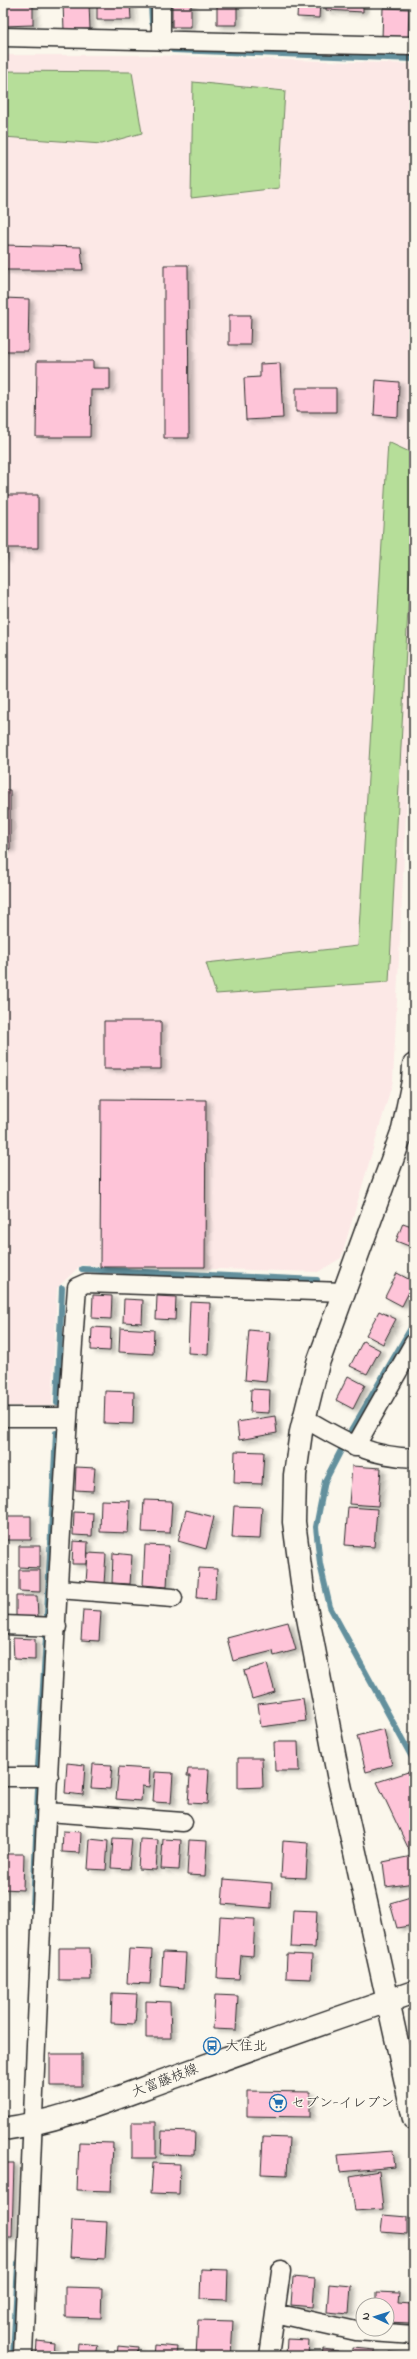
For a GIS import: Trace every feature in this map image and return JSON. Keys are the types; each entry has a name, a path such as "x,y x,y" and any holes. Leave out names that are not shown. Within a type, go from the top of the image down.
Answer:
{"street":[{"path":"161,3 161,41"},
{"path":"3,37 414,46"},
{"path":"414,1075 403,1130 318,1363 304,1418 294,1475 294,1522 297,1557 339,1780 389,2000 414,2119"},
{"path":"23,2356 57,1627 68,1417 78,1287 86,1283 344,1292"},
{"path":"349,1444 414,1343"},
{"path":"3,1417 68,1417"},
{"path":"304,1418 349,1444 391,1457 414,1458"},
{"path":"59,1589 173,1598"},
{"path":"3,1625 57,1627"},
{"path":"3,1778 50,1777"},
{"path":"48,1812 183,1822"},
{"name":"大富藤枝線","path":"3,2129 33,2124 111,2102 175,2076 414,1992"},
{"path":"269,2356 281,2271"},
{"path":"275,2313 356,2331 414,2335"}],"shaded area":[{"path":"3,55 146,55 414,64 414,652 393,1081 341,1258 318,1272 81,1265 57,1288 52,1406 3,1406"}],"green space":[{"path":"3,71 132,72 142,133 102,144 3,137"},
{"path":"193,82 285,91 279,188 191,198"},
{"path":"388,442 414,454 414,491 389,982 216,994 206,963 358,946"}],"building":[{"path":"3,3 33,3 33,25 3,26"},
{"path":"63,3 89,3 90,29 64,30"},
{"path":"97,3 130,3 131,20 97,20"},
{"path":"172,3 191,3 191,27 172,27"},
{"path":"217,3 237,3 237,25 217,25"},
{"path":"298,3 320,3 319,18 297,17"},
{"path":"326,3 363,3 363,12 326,10"},
{"path":"383,8 409,9 408,39 382,38"},
{"path":"3,245 81,247 83,270 3,270"},
{"path":"164,265 188,265 189,438 164,438"},
{"path":"3,298 29,299 28,351 3,351"},
{"path":"229,315 251,315 250,345 229,345"},
{"path":"37,361 93,361 93,368 110,368 110,390 91,390 90,437 36,437"},
{"path":"280,363 283,418 246,420 244,378 260,377 260,364"},
{"path":"376,380 399,382 398,417 374,415"},
{"path":"296,388 336,388 336,412 296,412"},
{"path":"3,495 38,495 38,548 6,548 6,559 3,559"},
{"path":"3,790 10,790 10,849 3,849"},
{"path":"104,1021 161,1021 161,1069 104,1069"},
{"path":"101,1099 206,1100 205,1267 100,1267"},
{"path":"403,1223 414,1227 414,1248 396,1241"},
{"path":"397,1273 414,1282 402,1306 385,1297"},
{"path":"93,1295 112,1296 111,1319 92,1318"},
{"path":"157,1296 176,1297 175,1320 156,1319"},
{"path":"124,1299 143,1300 142,1323 123,1322"},
{"path":"190,1302 210,1303 208,1354 188,1353"},
{"path":"379,1311 396,1319 383,1344 366,1335"},
{"path":"92,1327 111,1328 110,1351 91,1350"},
{"path":"120,1328 154,1330 153,1354 119,1352"},
{"path":"249,1330 270,1332 266,1382 245,1380"},
{"path":"363,1341 380,1350 367,1374 350,1366"},
{"path":"348,1376 365,1385 353,1409 336,1400"},
{"path":"251,1389 270,1390 269,1413 250,1412"},
{"path":"105,1391 134,1392 133,1424 104,1423"},
{"path":"275,1416 277,1433 239,1440 237,1422"},
{"path":"235,1451 264,1452 262,1484 234,1483"},
{"path":"352,1466 381,1468 378,1506 349,1504"},
{"path":"76,1467 95,1468 93,1491 75,1490"},
{"path":"101,1500 130,1501 128,1533 100,1532"},
{"path":"144,1500 172,1501 170,1533 142,1532"},
{"path":"234,1506 262,1507 260,1539 232,1538"},
{"path":"348,1507 377,1509 374,1547 345,1545"},
{"path":"186,1510 214,1517 206,1549 178,1541"},
{"path":"74,1512 93,1513 92,1536 73,1535"},
{"path":"3,1516 31,1516 31,1540 3,1540"},
{"path":"73,1541 88,1542 87,1564 72,1564"},
{"path":"145,1545 169,1546 167,1587 143,1585"},
{"path":"19,1546 40,1546 40,1568 19,1567"},
{"path":"88,1553 106,1554 104,1584 86,1583"},
{"path":"113,1553 132,1555 130,1584 112,1583"},
{"path":"199,1568 217,1569 215,1599 197,1598"},
{"path":"19,1570 40,1570 40,1592 19,1591"},
{"path":"16,1596 37,1596 38,1618 16,1617"},
{"path":"83,1610 101,1611 99,1641 81,1640"},
{"path":"288,1622 296,1650 274,1656 273,1651 233,1661 227,1638"},
{"path":"13,1638 35,1639 35,1660 14,1659"},
{"path":"267,1664 275,1692 252,1699 244,1671"},
{"path":"303,1698 306,1721 261,1727 258,1704"},
{"path":"384,1729 392,1765 366,1772 357,1736"},
{"path":"274,1742 298,1742 299,1771 275,1771"},
{"path":"238,1758 262,1758 263,1787 238,1788"},
{"path":"67,1763 85,1765 83,1795 65,1793"},
{"path":"93,1764 112,1765 110,1789 91,1788"},
{"path":"119,1767 150,1769 149,1787 142,1786 141,1801 116,1799"},
{"path":"188,1769 209,1769 207,1804 188,1803 190,1776 187,1776"},
{"path":"155,1772 173,1773 171,1803 153,1802"},
{"path":"408,1772 414,1784 414,1883 386,1887 383,1862 412,1856 377,1782"},
{"path":"63,1831 81,1832 80,1853 62,1852"},
{"path":"113,1838 132,1839 129,1869 111,1868"},
{"path":"90,1839 108,1841 106,1870 88,1869"},
{"path":"140,1839 158,1840 156,1870 138,1869"},
{"path":"163,1839 181,1840 179,1870 161,1869"},
{"path":"189,1840 207,1841 205,1876 187,1875"},
{"path":"283,1841 308,1843 306,1878 281,1877"},
{"path":"3,1854 24,1854 23,1890 3,1889"},
{"path":"224,1879 272,1883 271,1908 222,1904"},
{"path":"414,1896 414,1925 397,1928 390,1903"},
{"path":"293,1910 317,1911 315,1948 291,1947"},
{"path":"220,1917 255,1919 253,1956 241,1955 239,1979 217,1978"},
{"path":"59,1948 90,1948 91,1980 59,1980"},
{"path":"129,1949 152,1950 150,1984 127,1983"},
{"path":"163,1952 186,1953 184,1988 161,1986"},
{"path":"287,1954 312,1955 311,1979 286,1978"},
{"path":"112,1993 137,1994 135,2024 111,2023"},
{"path":"215,1995 238,1996 236,2030 213,2029"},
{"path":"146,2001 170,2002 171,2038 146,2038"},
{"path":"50,2054 82,2054 82,2086 50,2086"},
{"path":"247,2091 310,2092 310,2117 247,2116"},
{"path":"132,2122 156,2122 156,2158 132,2158"},
{"path":"162,2131 195,2132 194,2155 161,2154"},
{"path":"263,2137 289,2138 287,2175 261,2174"},
{"path":"79,2142 113,2143 111,2191 77,2190"},
{"path":"393,2151 395,2167 340,2172 338,2155"},
{"path":"3,2163 14,2163 12,2237 3,2237"},
{"path":"153,2163 180,2164 179,2194 151,2193"},
{"path":"379,2171 383,2209 355,2211 350,2176"},
{"path":"383,2215 407,2217 407,2234 381,2232"},
{"path":"72,2220 107,2222 105,2259 70,2257"},
{"path":"201,2269 228,2270 227,2300 200,2299"},
{"path":"293,2277 315,2279 313,2307 291,2305"},
{"path":"329,2284 351,2286 349,2314 327,2312"},
{"path":"65,2287 102,2288 101,2318 65,2317"},
{"path":"376,2292 399,2293 398,2303 411,2304 410,2323 395,2322 395,2297 376,2297"},
{"path":"198,2320 233,2321 231,2356 196,2356"},
{"path":"287,2339 309,2340 308,2356 286,2356"},
{"path":"37,2341 54,2343 53,2356 36,2356"},
{"path":"78,2343 98,2345 96,2356 77,2356"},
{"path":"154,2345 177,2347 176,2356 153,2356"},
{"path":"118,2346 138,2348 137,2356 117,2356"},
{"path":"353,2348 375,2350 375,2356 353,2356"},
{"path":"323,2349 338,2351 338,2356 322,2356"},
{"path":"389,2352 410,2354 410,2356 388,2356"}],"waterway":[{"path":"151,3 152,22"},
{"path":"173,50 414,59"},
{"path":"82,1269 317,1280"},
{"path":"57,1403 62,1288"},
{"path":"414,1323 351,1431 325,1481 316,1527 320,1564 330,1607 414,1761"},
{"path":"47,1614 56,1433"},
{"path":"38,1768 46,1637"},
{"path":"33,1908 38,1789"},
{"path":"13,2356 18,2264"}],"place":[{"name":"大住北","path":"212,2046"},
{"name":"セブン-イレブン","path":"278,2103"}]}
